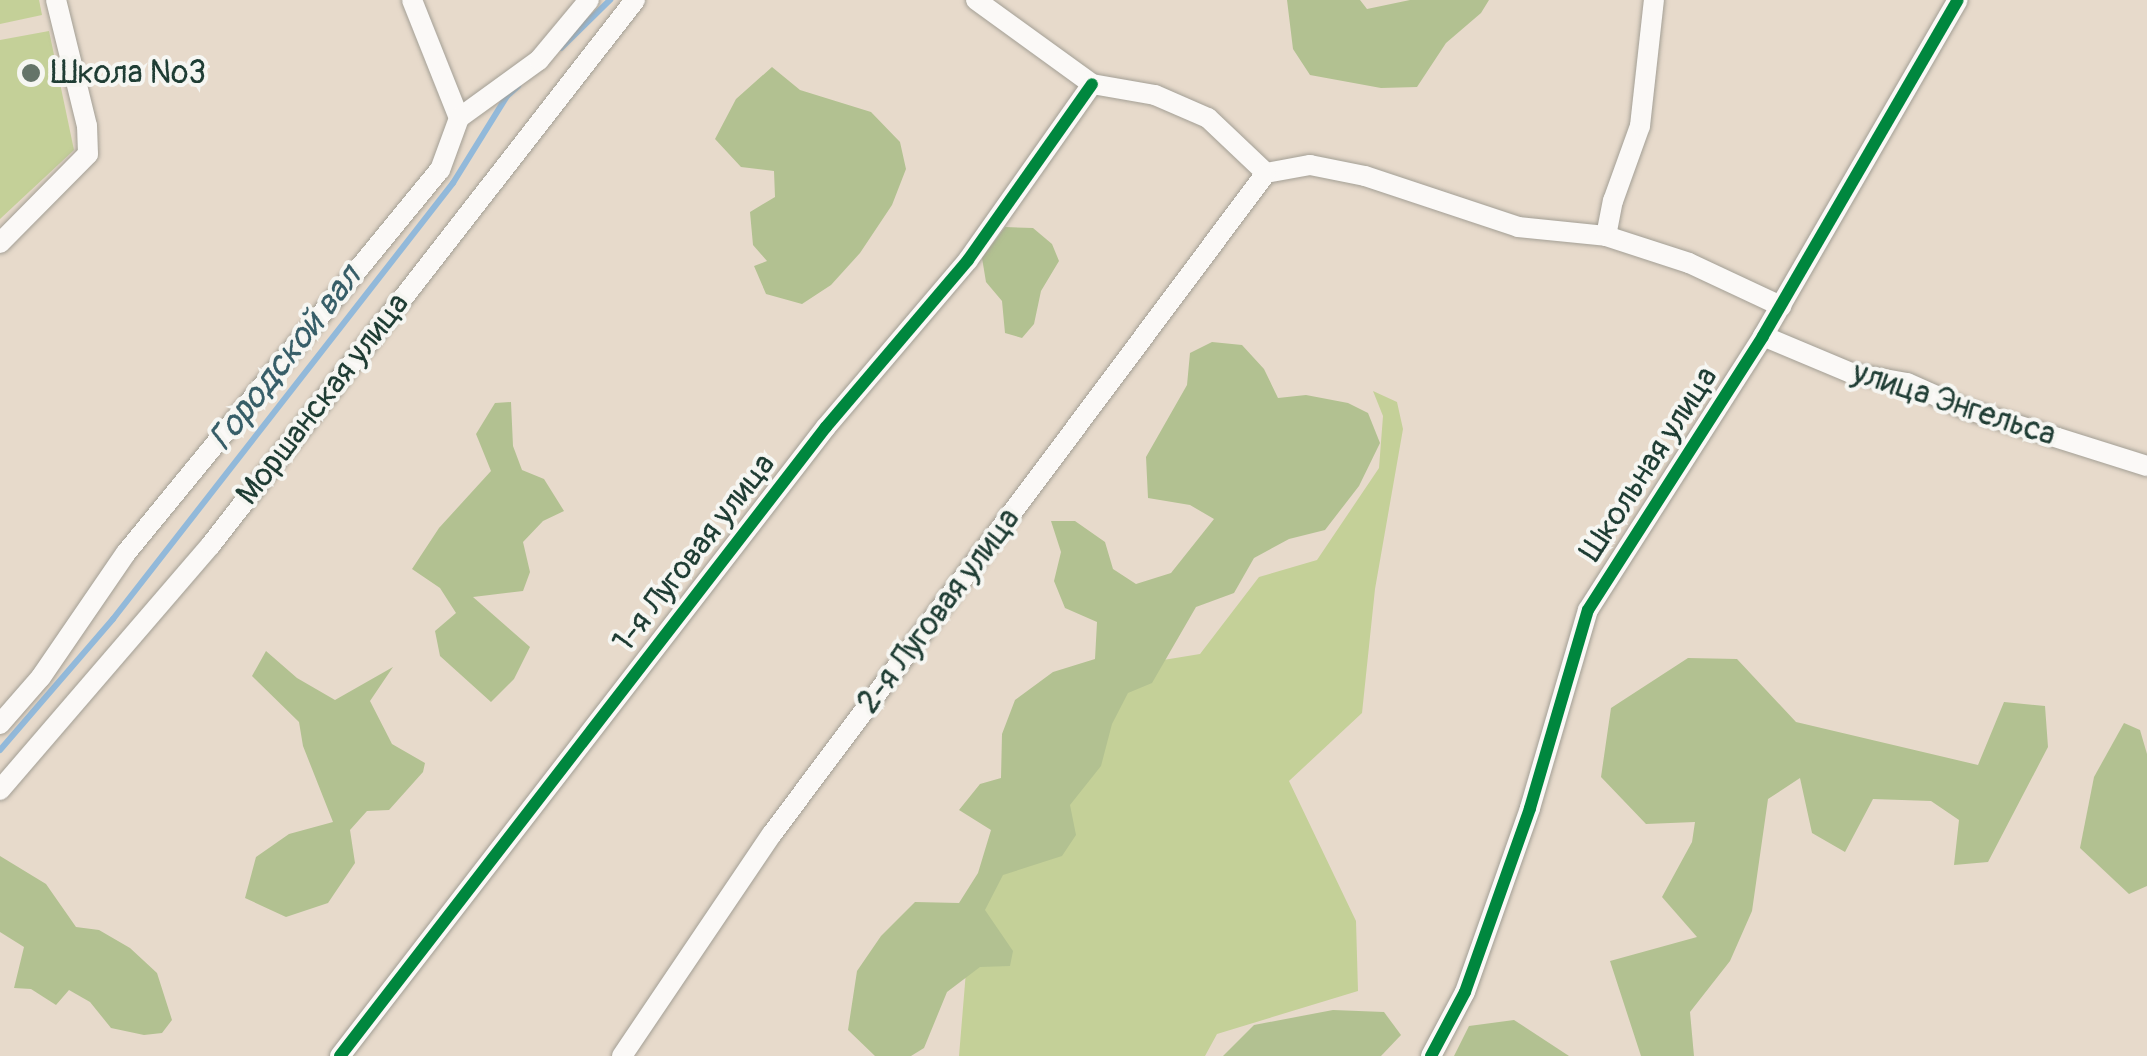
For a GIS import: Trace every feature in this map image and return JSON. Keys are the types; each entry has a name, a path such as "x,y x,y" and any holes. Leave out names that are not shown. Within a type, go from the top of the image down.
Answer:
{"street":[{"path":"0,243 88,154 87,126 56,0"},
{"path":"412,0 460,118 539,60 589,0"},
{"name":"Моршанская улица","path":"0,790 210,546 635,0"},
{"path":"976,0 1092,84 1155,95 1208,118 1266,173 1310,165 1365,176 1518,227 1606,236 1689,263 1781,306"},
{"path":"1606,236 1613,201 1640,126 1654,0"},
{"name":"Школьная улица","path":"1432,1056 1465,992 1530,808 1588,610 1764,336 1958,0"},
{"name":"1-я Луговая улица","path":"340,1056 826,427 968,260 1092,84"},
{"name":"Моршанская улица","path":"0,724 41,677 126,553 440,170 460,118"},
{"name":"2-я Луговая улица","path":"622,1056 772,834 1266,173"},
{"name":"улица Энгельса","path":"1764,336 1851,372 1907,382 1966,408 2147,466"}],"green space":[{"path":"0,0 39,0 42,15 0,24"},
{"path":"1287,0 1360,0 1367,9 1410,0 1489,0 1481,13 1446,43 1417,87 1381,88 1310,75 1293,49"},
{"name":"Школа №3","path":"49,31 74,150 0,219 0,40"},
{"path":"772,67 800,90 871,112 900,142 906,169 892,205 860,253 831,285 802,304 766,294 754,266 767,261 753,245 750,212 775,197 774,171 741,167 715,139 736,99"},
{"path":"1005,227 1033,228 1052,244 1059,261 1041,291 1034,324 1022,338 1005,333 1002,301 986,282 982,258"},
{"path":"1212,342 1242,345 1264,369 1278,398 1306,395 1348,403 1368,413 1380,443 1359,486 1325,530 1289,539 1254,558 1234,593 1196,607 1152,683 1128,693 1112,724 1101,766 1070,805 1076,835 1062,856 1003,875 985,910 1013,951 1010,966 980,967 947,992 924,1048 911,1056 875,1056 848,1030 857,971 881,936 915,902 959,903 978,873 991,830 959,810 980,784 1001,778 1002,734 1015,700 1053,672 1095,659 1097,622 1065,608 1054,581 1061,552 1051,521 1075,521 1105,542 1113,569 1136,584 1171,573 1214,519 1190,505 1148,498 1146,457 1187,385 1190,353"},
{"path":"1373,391 1397,402 1403,429 1375,589 1362,713 1289,781 1356,921 1358,991 1217,1034 1205,1056 959,1056 970,923 1108,669 1200,654 1259,577 1317,560 1379,468 1383,416"},
{"path":"511,402 513,446 522,470 544,479 564,511 543,521 523,542 530,572 523,591 473,597 530,647 514,679 491,702 440,656 435,631 456,613 440,588 412,569 439,528 491,471 476,434 495,403"},
{"path":"266,651 297,678 335,700 393,667 370,701 392,744 425,763 423,772 389,810 367,811 350,830 355,863 328,903 286,917 245,898 256,857 289,834 333,822 303,746 299,722 252,676"},
{"path":"1688,658 1737,659 1796,722 1978,765 2004,702 2045,706 2048,747 1988,862 1954,865 1959,820 1931,801 1873,799 1845,852 1812,833 1800,778 1768,799 1752,911 1730,961 1690,1012 1694,1056 1641,1056 1610,961 1697,937 1662,897 1692,842 1695,822 1646,824 1601,777 1611,708"},
{"path":"2124,723 2140,730 2147,754 2147,886 2129,894 2080,848 2094,777"},
{"path":"0,856 46,884 76,927 99,930 130,948 157,973 172,1020 162,1033 144,1035 111,1028 90,1002 69,990 56,1005 31,989 14,988 24,947 0,932"},
{"path":"1333,1010 1384,1012 1401,1035 1381,1056 1223,1056 1254,1025"},
{"path":"1514,1020 1569,1056 1454,1056 1469,1026"}],"waterway":[{"name":"Городской вал","path":"561,48 610,0"},
{"name":"Городской вал","path":"0,750 113,619 453,183 507,96 518,86"}],"cycle path":[{"path":"1431,1056 1465,992 1530,808 1588,610 1763,336 1958,0"},
{"path":"340,1056 826,427 968,260 1092,84"}],"place":[{"name":"Школа №3","path":"31,73"}]}
